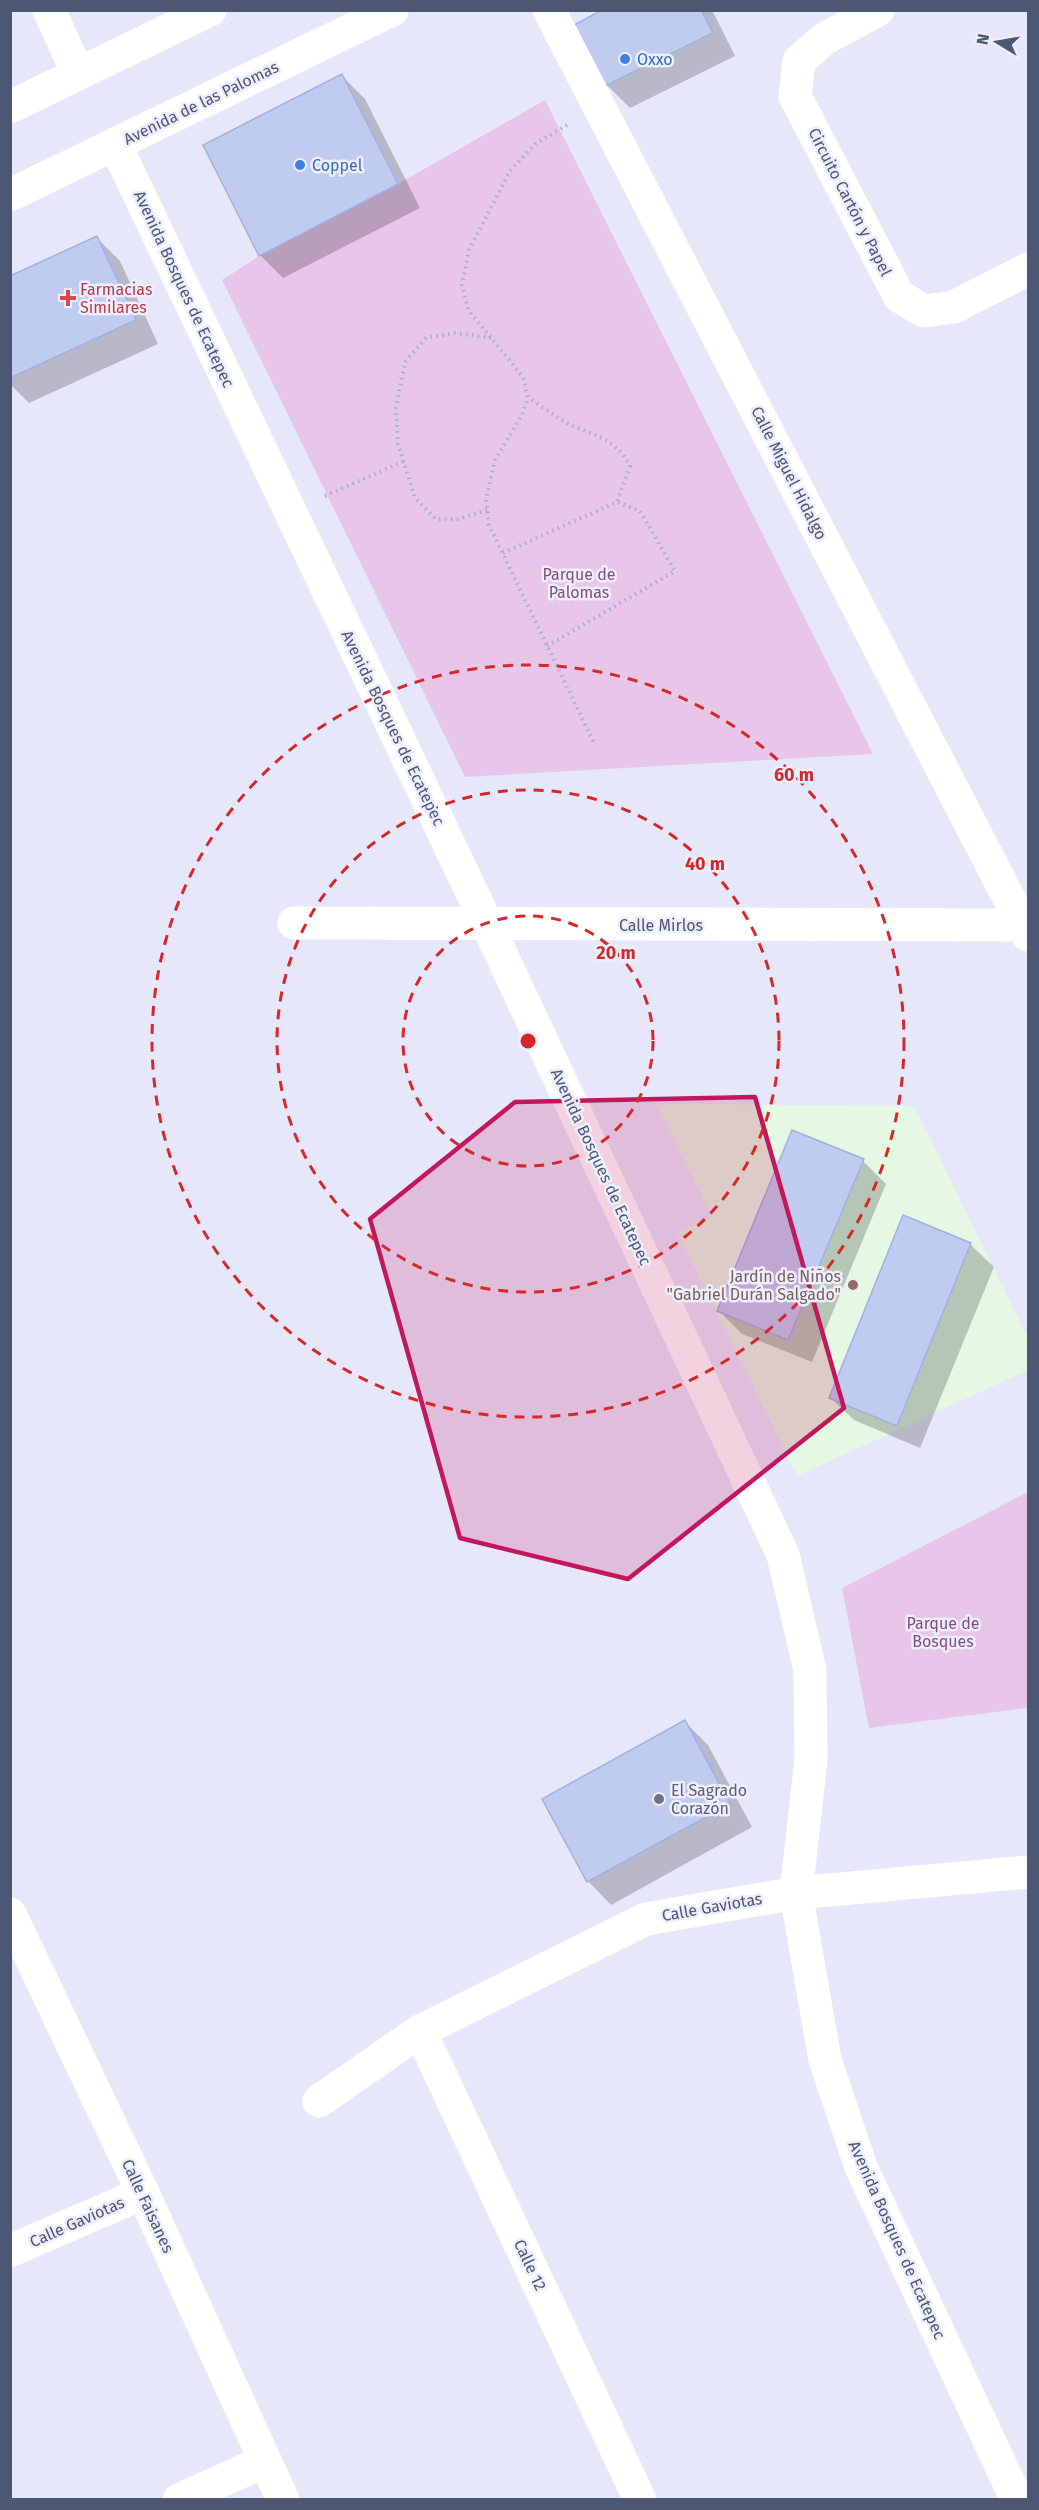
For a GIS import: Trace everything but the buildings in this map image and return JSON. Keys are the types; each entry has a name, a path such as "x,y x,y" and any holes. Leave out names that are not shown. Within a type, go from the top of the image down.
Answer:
{"street":[{"path":"49,10 78,74"},
{"path":"10,107 210,10"},
{"name":"Avenida de las Palomas","path":"10,195 392,10"},
{"name":"Calle Miguel Hidalgo","path":"549,10 1027,928"},
{"name":"Circuito Cartón y Papel","path":"878,10 824,39 799,62 795,96 899,297 924,311 954,307 1029,269"},
{"name":"Avenida Bosques de Ecatepec","path":"115,144 487,924 783,1556 810,1670 811,1760 796,1893 825,2060 861,2167 1017,2499"},
{"name":"Calle Mirlos","path":"294,923 1027,928"},
{"name":"Calle Gaviotas","path":"319,2101 420,2031 646,1919 796,1893 1029,1872"},
{"name":"Calle Faisanes","path":"11,1918 143,2193 283,2499"},
{"name":"Calle 12","path":"420,2031 640,2499"},
{"name":"Calle Gaviotas","path":"10,2251 143,2193"},
{"path":"179,2499 265,2461"}],"path":[{"path":"595,745 489,525 486,499 495,460 522,415 528,398 523,377 469,311 462,285 469,250 510,171 535,144 598,105"},
{"path":"487,510 458,519 436,519 415,498 398,444 396,408 405,362 426,338 455,333 492,338"},
{"path":"528,398 566,422 609,440 624,453 630,466 617,502"},
{"path":"289,511 404,461"},
{"path":"503,553 617,502 640,511 675,571 547,646"}],"highlighted area":[{"path":"755,1097 844,1408 628,1579 460,1538 370,1219 515,1102"}],"shaded area":[{"name":"Jardín de Niños \"Gabriel Durán Salgado\"","path":"655,1104 914,1106 1028,1338 1028,1370 797,1476 677,1232 712,1217"}],"green space":[{"name":"Parque de Palomas","path":"545,100 873,754 465,777 222,280 259,256 398,184"},
{"name":"Parque de Bosques","path":"1028,1492 1028,1708 869,1728 842,1588"}],"place":[{"name":"Oxxo","path":"625,59"},
{"name":"Coppel","path":"300,165"},
{"name":"Farmacias Similares","path":"68,298"},
{"name":"Jardín de Niños \"Gabriel Durán Salgado\"","path":"853,1285"},
{"name":"El Sagrado Corazón","path":"659,1799"}]}
